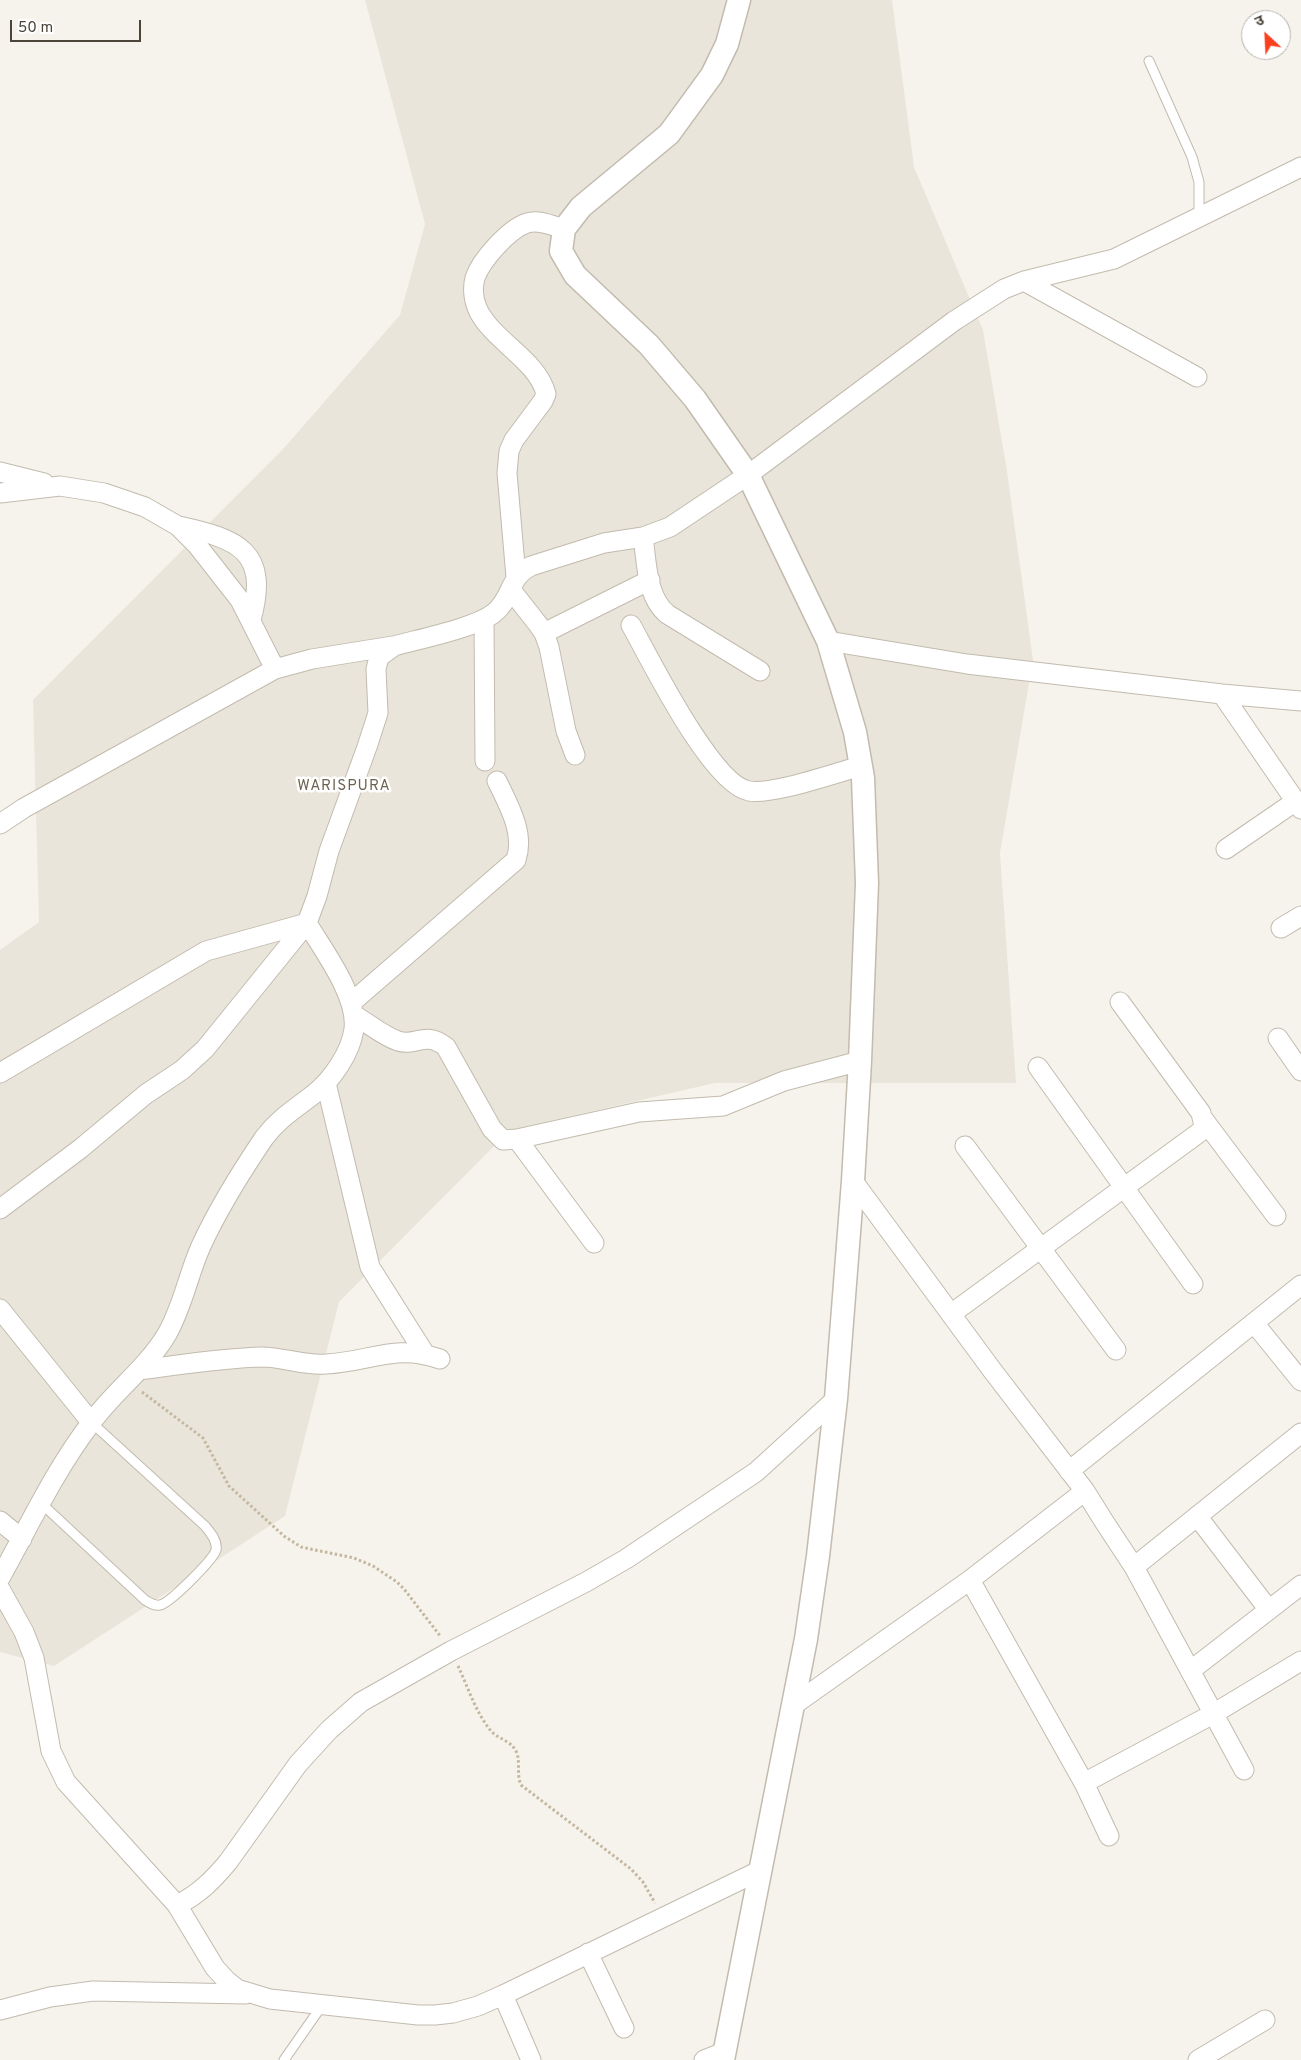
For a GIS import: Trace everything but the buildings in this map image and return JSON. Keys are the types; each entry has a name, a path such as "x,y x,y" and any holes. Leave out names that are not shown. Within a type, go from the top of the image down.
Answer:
{"street":[{"path":"717,2057 761,1870 795,1704 818,1556 836,1399 853,1181 860,1061 867,883 861,766 854,732 828,641 748,475 695,399 649,345 576,275 561,251 564,229 581,207 669,134 712,75 727,44 740,0"},
{"path":"0,824 41,799 275,669 312,659 394,646 484,620 502,605 522,570 604,543 643,537 670,527 748,475 954,321 1004,289 1024,281 1114,260 1301,166"},
{"path":"564,229 540,222 528,223 516,228 483,263 475,279 474,294 478,309 485,322 539,377 546,394 543,402 514,440 509,451 508,473 513,583 544,633 549,647 566,731 575,755"},
{"path":"1024,281 1197,377"},
{"path":"0,472 124,498 161,515 178,526 197,544 240,600 275,669"},
{"path":"0,493 60,486"},
{"path":"178,526 222,537 239,547 246,554 256,572 258,587 251,620"},
{"path":"643,537 650,580 658,606 667,614 760,671"},
{"path":"544,633 650,580"},
{"path":"484,620 485,761"},
{"path":"631,625 687,723 727,779 737,787 748,791 769,791 861,766"},
{"path":"828,641 967,664 1222,694 1301,701"},
{"path":"0,1209 80,1149 146,1094 182,1070 205,1049 307,923 317,896 329,851 378,713 376,669 379,658 385,651 394,646"},
{"path":"1222,694 1298,805 1226,849"},
{"path":"352,1009 516,860 520,848 518,830 513,814 497,781"},
{"path":"1281,928 1300,920"},
{"path":"0,1578 68,1457 91,1422 134,1376 166,1334 178,1312 200,1248 215,1219 264,1138 277,1122 326,1084 349,1049 354,1030 352,1009 336,972 307,923"},
{"path":"0,1073 206,950 307,923"},
{"path":"1120,1002 1201,1113 1204,1120 1276,1216"},
{"path":"352,1009 400,1042 423,1039 440,1042 446,1047 497,1134 503,1140 517,1139 649,1110 723,1106 784,1081 860,1061"},
{"path":"1278,1038 1301,1072"},
{"path":"1038,1067 1193,1284"},
{"path":"134,1376 250,1358 277,1358 326,1364 396,1352 432,1356 370,1267 326,1084"},
{"path":"950,1314 1200,1132 1204,1126 1204,1120"},
{"path":"517,1139 594,1243"},
{"path":"965,1146 1116,1350"},
{"path":"853,1181 950,1314 1069,1471 1134,1567 1244,1770"},
{"path":"1069,1471 1301,1285"},
{"path":"0,1309 91,1422"},
{"path":"1254,1323 1301,1381"},
{"path":"177,1905 192,1898 228,1862 298,1764 344,1716 361,1702 451,1651 601,1574 734,1488 768,1463 836,1399"},
{"path":"1134,1567 1301,1433"},
{"path":"795,1704 970,1580 1084,1492"},
{"path":"1197,1516 1269,1610"},
{"path":"0,1520 22,1539"},
{"path":"970,1580 1084,1783 1109,1836"},
{"path":"1190,1671 1301,1585"},
{"path":"0,1589 24,1632 34,1658 49,1745 59,1770 75,1792 112,1830 177,1905 215,1968 237,1989 270,1999 418,2015 453,2014 503,1995 761,1870"},
{"path":"1084,1783 1213,1714 1301,1662"},
{"path":"588,1953 624,2028"},
{"path":"0,2010 63,1994 93,1990 251,1994"},
{"path":"503,1995 531,2060"},
{"path":"1198,2060 1265,2020"}],"lane":[{"path":"1148,61 1192,157 1198,182 1199,218"},
{"path":"42,1504 145,1600 153,1605 160,1605 170,1599 211,1558 216,1549 215,1541 204,1526 91,1422"},
{"path":"284,2060 323,2004"}],"path":[{"path":"134,1376 203,1438 229,1486 284,1536 302,1546 363,1561 397,1582 451,1651 488,1726 498,1737 514,1747 517,1753 518,1779 521,1785 525,1790 631,1870 647,1888 663,1917"}],"shaded area":[{"path":"365,0 892,0 914,167 983,330 1007,471 1033,660 1000,853 1016,1083 715,1083 510,1130 339,1302 285,1516 54,1666 0,1652 0,950 39,922 33,700 284,448 400,315 425,224"}],"district":[{"name":"WARISPURA","path":"344,787"}]}
